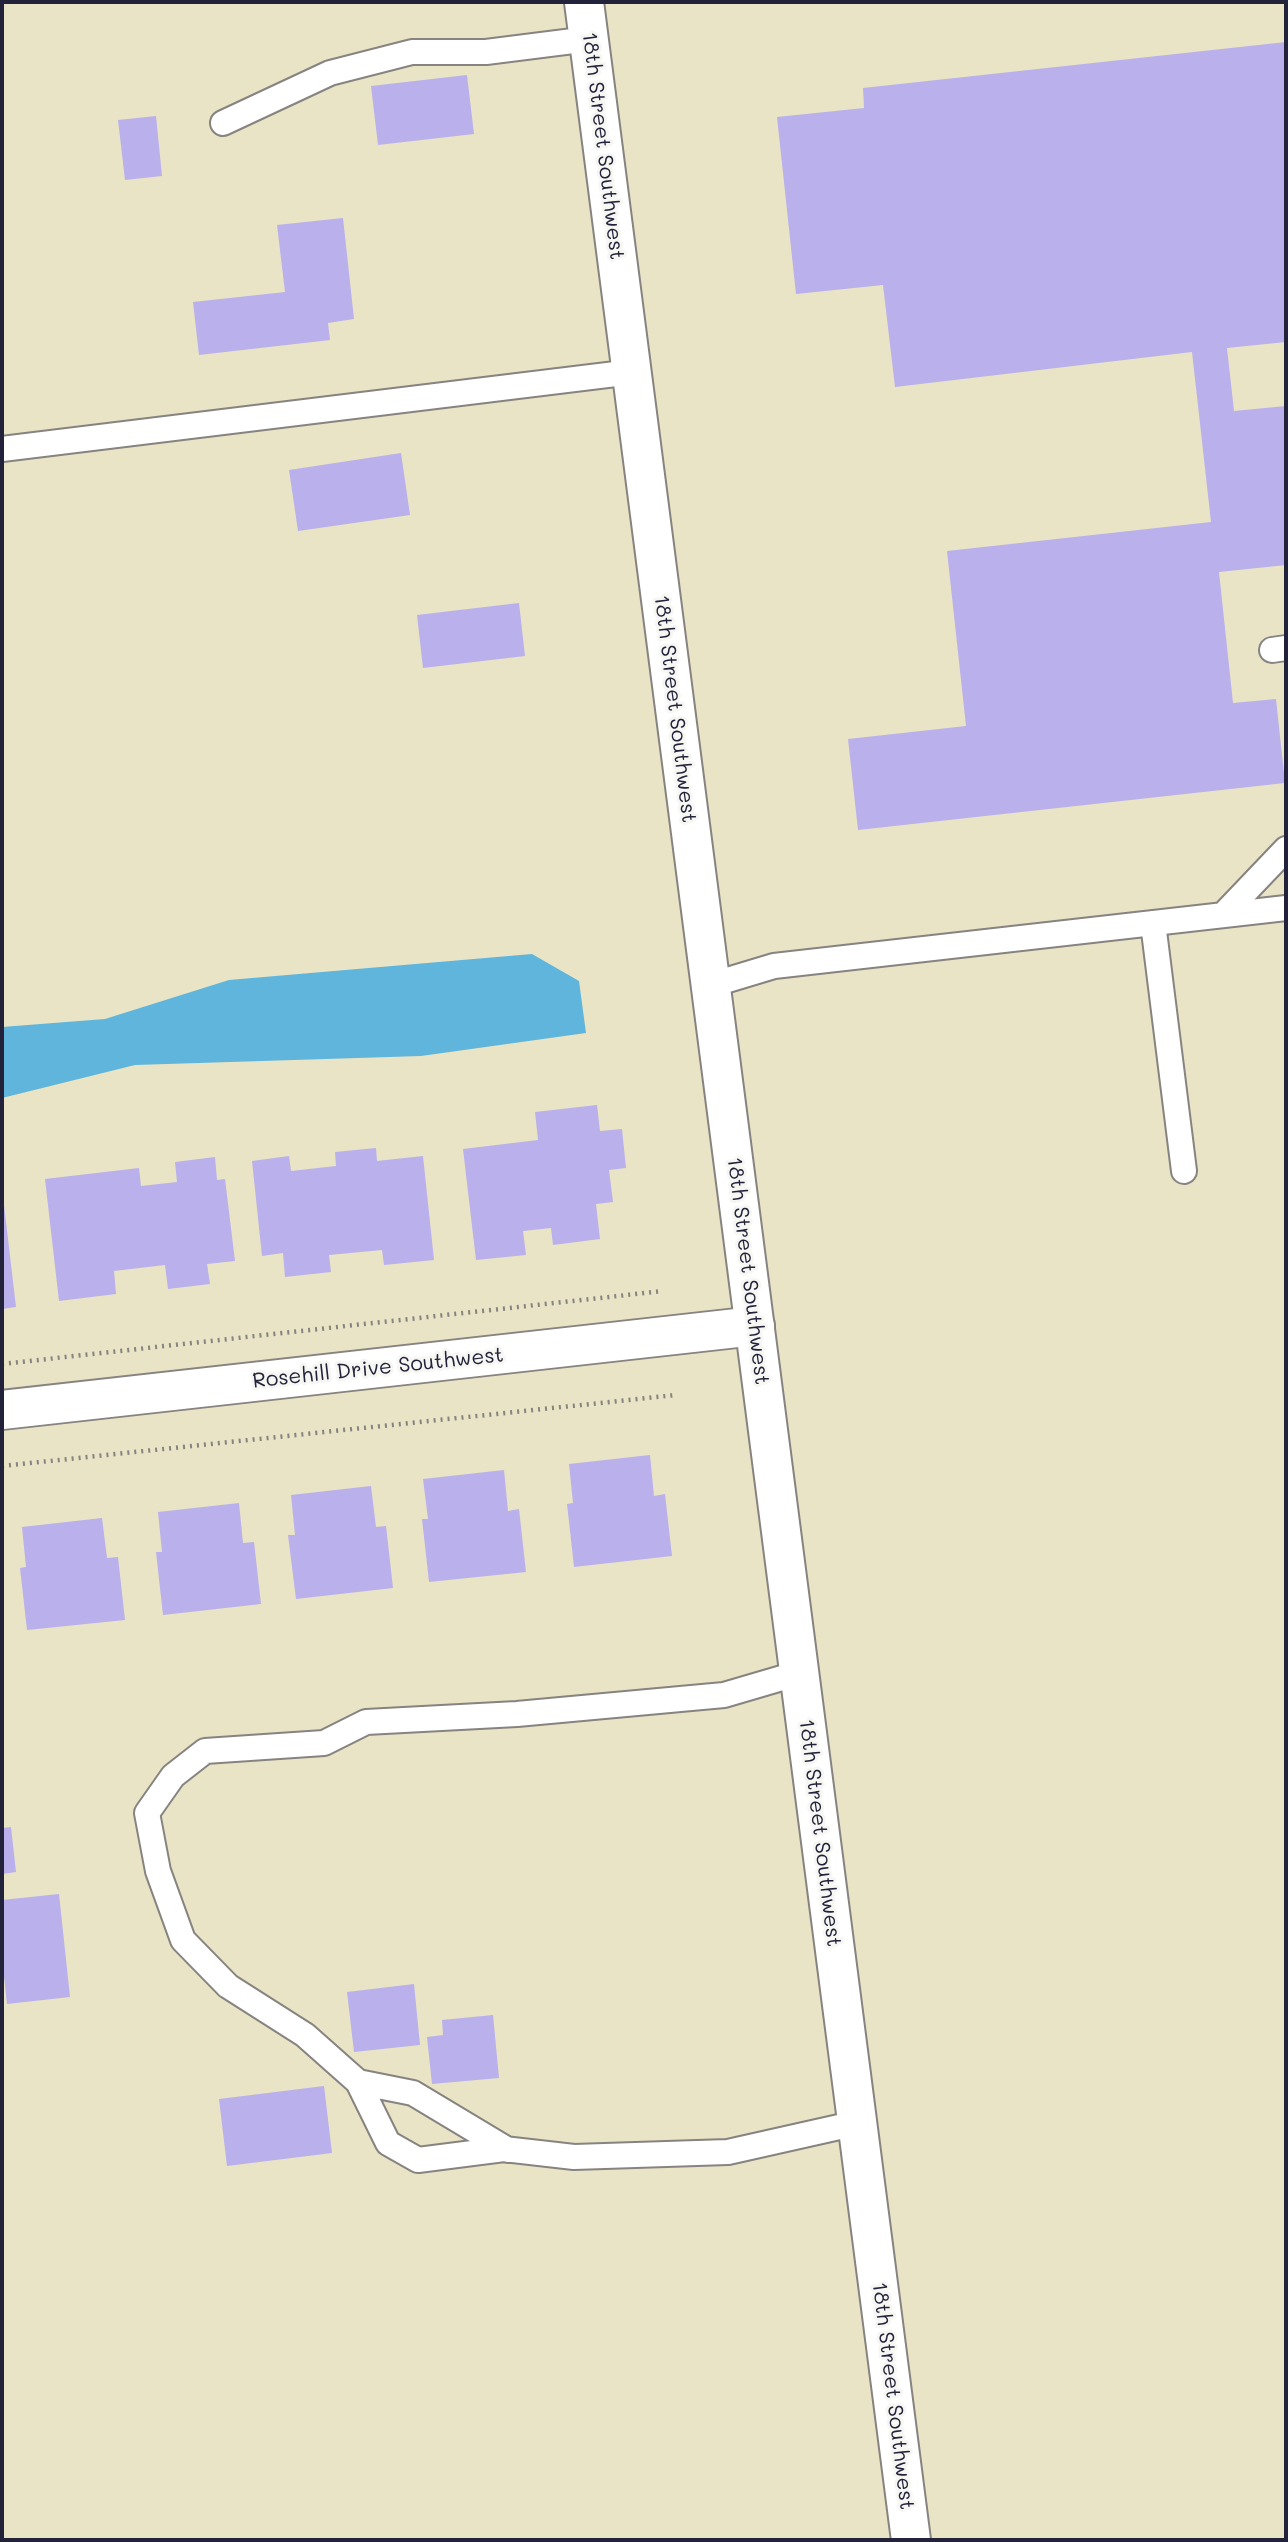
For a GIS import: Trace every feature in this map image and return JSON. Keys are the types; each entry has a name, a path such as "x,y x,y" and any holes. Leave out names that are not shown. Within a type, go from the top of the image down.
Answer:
{"street":[{"name":"18th Street Southwest","path":"584,2 911,2540"},
{"name":"Rosehill Drive Southwest","path":"2,1410 755,1326"}],"lane":[{"path":"223,123 330,73 412,52 486,52 589,39"},
{"path":"2,449 632,372"},
{"path":"1224,914 1286,849"},
{"path":"711,985 774,966 1286,908"},
{"path":"1153,923 1184,1171"},
{"path":"799,1673 723,1695 517,1714 366,1722 324,1743 205,1751 173,1776 147,1813 158,1871 183,1940 228,1986 305,2035 358,2082 388,2143 418,2160 508,2150 574,2157 729,2152 858,2123"},
{"path":"358,2082 413,2093 508,2150"}],"path":[{"path":"2,1364 663,1291"},
{"path":"2,1466 676,1395"}],"water":[{"path":"532,954 579,981 586,1033 421,1056 135,1065 2,1098 2,1027 105,1019 229,980"}],"building":[{"path":"1286,42 1286,342 1227,348 1234,411 1286,406 1286,565 1219,572 1233,703 1276,699 1285,783 858,830 848,739 966,726 947,551 1211,522 1192,352 895,387 883,285 796,294 777,117 864,108 863,88"},
{"path":"467,75 474,134 378,145 371,86"},
{"path":"156,116 162,176 125,180 118,120"},
{"path":"343,218 354,319 328,323 330,340 199,355 193,302 285,292 277,225"},
{"path":"401,453 410,515 298,531 289,470"},
{"path":"519,603 525,656 423,668 417,615"},
{"path":"597,1105 600,1131 622,1129 626,1168 609,1170 613,1202 596,1204 600,1239 553,1245 551,1228 523,1231 526,1255 476,1260 463,1149 538,1140 535,1112"},
{"path":"376,1148 377,1161 423,1156 434,1260 384,1265 382,1250 329,1255 331,1272 285,1277 283,1253 262,1256 252,1161 289,1156 291,1171 336,1166 335,1152"},
{"path":"215,1157 217,1180 225,1179 235,1261 207,1264 210,1284 168,1289 165,1265 114,1271 116,1294 59,1301 45,1179 139,1168 141,1186 177,1182 175,1162"},
{"path":"2,1205 16,1307 2,1309"},
{"path":"650,1455 654,1496 665,1494 672,1556 574,1567 567,1504 573,1503 569,1464"},
{"path":"504,1470 508,1511 519,1509 526,1572 429,1582 422,1519 428,1519 423,1479"},
{"path":"371,1486 376,1527 386,1526 393,1588 296,1599 288,1535 295,1535 291,1495"},
{"path":"239,1503 243,1543 254,1542 261,1604 163,1615 156,1552 162,1552 158,1512"},
{"path":"102,1518 107,1558 118,1557 125,1620 27,1630 20,1568 26,1567 22,1527"},
{"path":"11,1827 16,1872 2,1874 2,1828"},
{"path":"59,1894 70,1997 7,2004 2,1958 2,1900"},
{"path":"414,1984 420,2045 354,2052 347,1992"},
{"path":"493,2015 499,2078 432,2084 427,2037 443,2035 442,2020"},
{"path":"324,2086 332,2153 227,2166 219,2099"}]}
